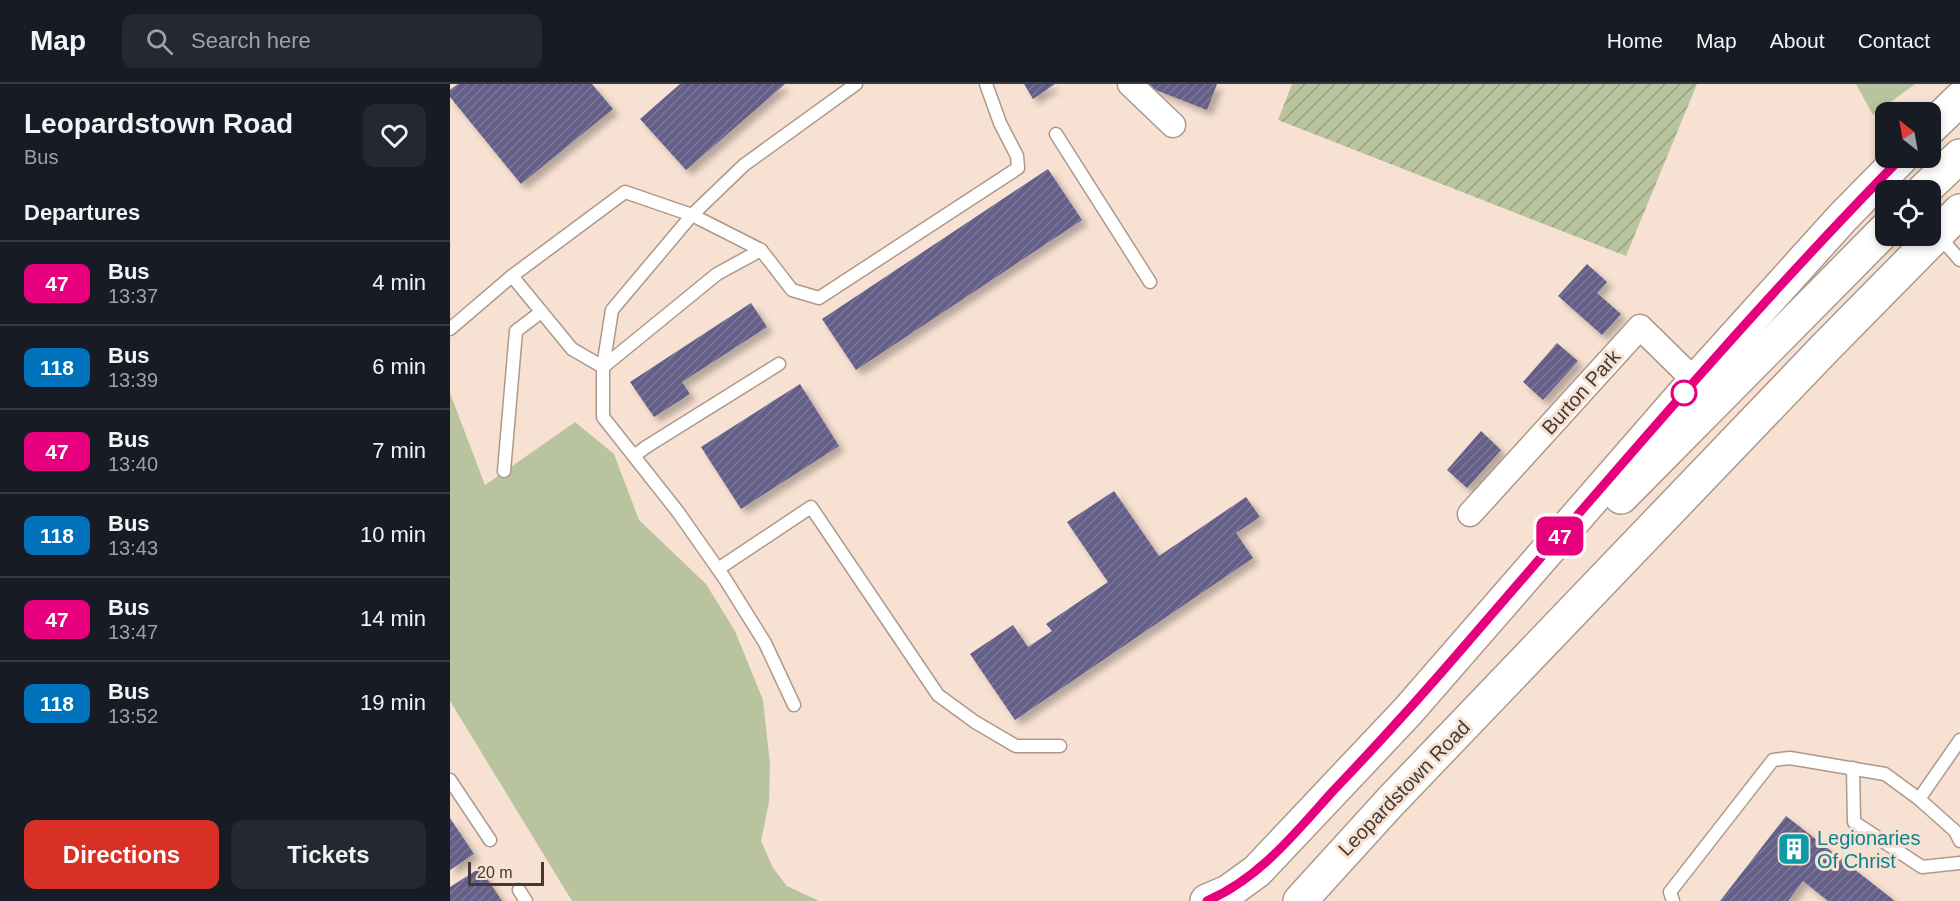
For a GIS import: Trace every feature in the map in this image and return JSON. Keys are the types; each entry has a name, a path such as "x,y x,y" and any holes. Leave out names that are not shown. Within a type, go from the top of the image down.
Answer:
{"highway":[{"path":"1941,117 1960,99"},
{"path":"1935,180 1960,156"},
{"path":"1408,711 1695,381 1815,248 1891,168"},
{"name":"Leopardstown Road","path":"1941,231 1960,211"},
{"path":"1207,901 1227,892 1257,871 1408,711 1875,240"},
{"name":"Leopardstown Road","path":"1300,901 1384,809 1826,347 1926,246"}],"street":[{"path":"1130,84 1173,125"},
{"name":"Burton Park","path":"1470,514 1640,327 1695,381"}],"lane":[{"path":"794,705 765,643 718,569 678,512 603,417 603,367 612,310 692,215 744,165 856,84"},
{"path":"450,329 513,276 625,192 692,215 761,250 792,290 819,298 1018,168 1017,156 1000,123 986,84"},
{"path":"1056,134 1150,282"},
{"path":"1941,239 1960,260"},
{"path":"603,367 717,274 761,250"},
{"path":"513,276 572,350 603,367"},
{"path":"504,471 516,331 541,312"},
{"path":"634,456 779,364"},
{"path":"718,569 811,507 938,695 975,722 1016,746 1060,746"},
{"path":"1919,799 1960,740"},
{"path":"1673,901 1670,892 1773,760 1790,758 1885,774 1919,799 1955,831 1960,841"},
{"path":"1852,768 1854,822 1922,867 1960,863"},
{"path":"450,780 490,840"},
{"path":"519,890 526,901"}],"green space":[{"path":"1292,84 1697,84 1626,256 1278,120"},
{"path":"1856,84 1915,84 1891,102 1875,102 1873,115"},
{"path":"450,393 485,485 575,422 614,454 639,520 706,584 735,631 763,700 770,764 769,802 761,841 773,868 787,886 819,901 572,901 450,701"}],"building":[{"path":"458,84 592,84 613,109 521,184 450,97 450,90"},
{"path":"680,84 785,84 686,170 640,119"},
{"path":"1024,84 1055,84 1033,99"},
{"path":"1149,84 1217,84 1207,110 1148,87"},
{"path":"1048,169 1082,220 856,370 822,319"},
{"path":"1587,264 1607,282 1597,293 1621,314 1602,335 1558,296"},
{"path":"751,303 767,327 682,382 690,394 654,417 630,382"},
{"path":"1557,343 1578,361 1543,400 1523,382"},
{"path":"800,384 839,446 741,509 701,447"},
{"path":"1481,431 1501,450 1467,488 1447,470"},
{"path":"1114,491 1159,556 1246,497 1260,517 1236,533 1253,558 1015,720 970,654 1013,625 1028,647 1052,631 1046,624 1108,582 1067,522"},
{"name":"Legionaries Of Christ","path":"1786,816 1895,901 1828,901 1803,881 1788,901 1720,901"},
{"path":"450,818 474,854 450,870"},
{"path":"480,868 502,901 450,901 450,887"}],"bus line":[{"name":"47","path":"1207,901 1227,892 1257,871 1350,774 1408,711 1695,381 1860,199 1891,168"}],"place":[{"name":"Legionaries Of Christ","path":"1794,849"}]}
